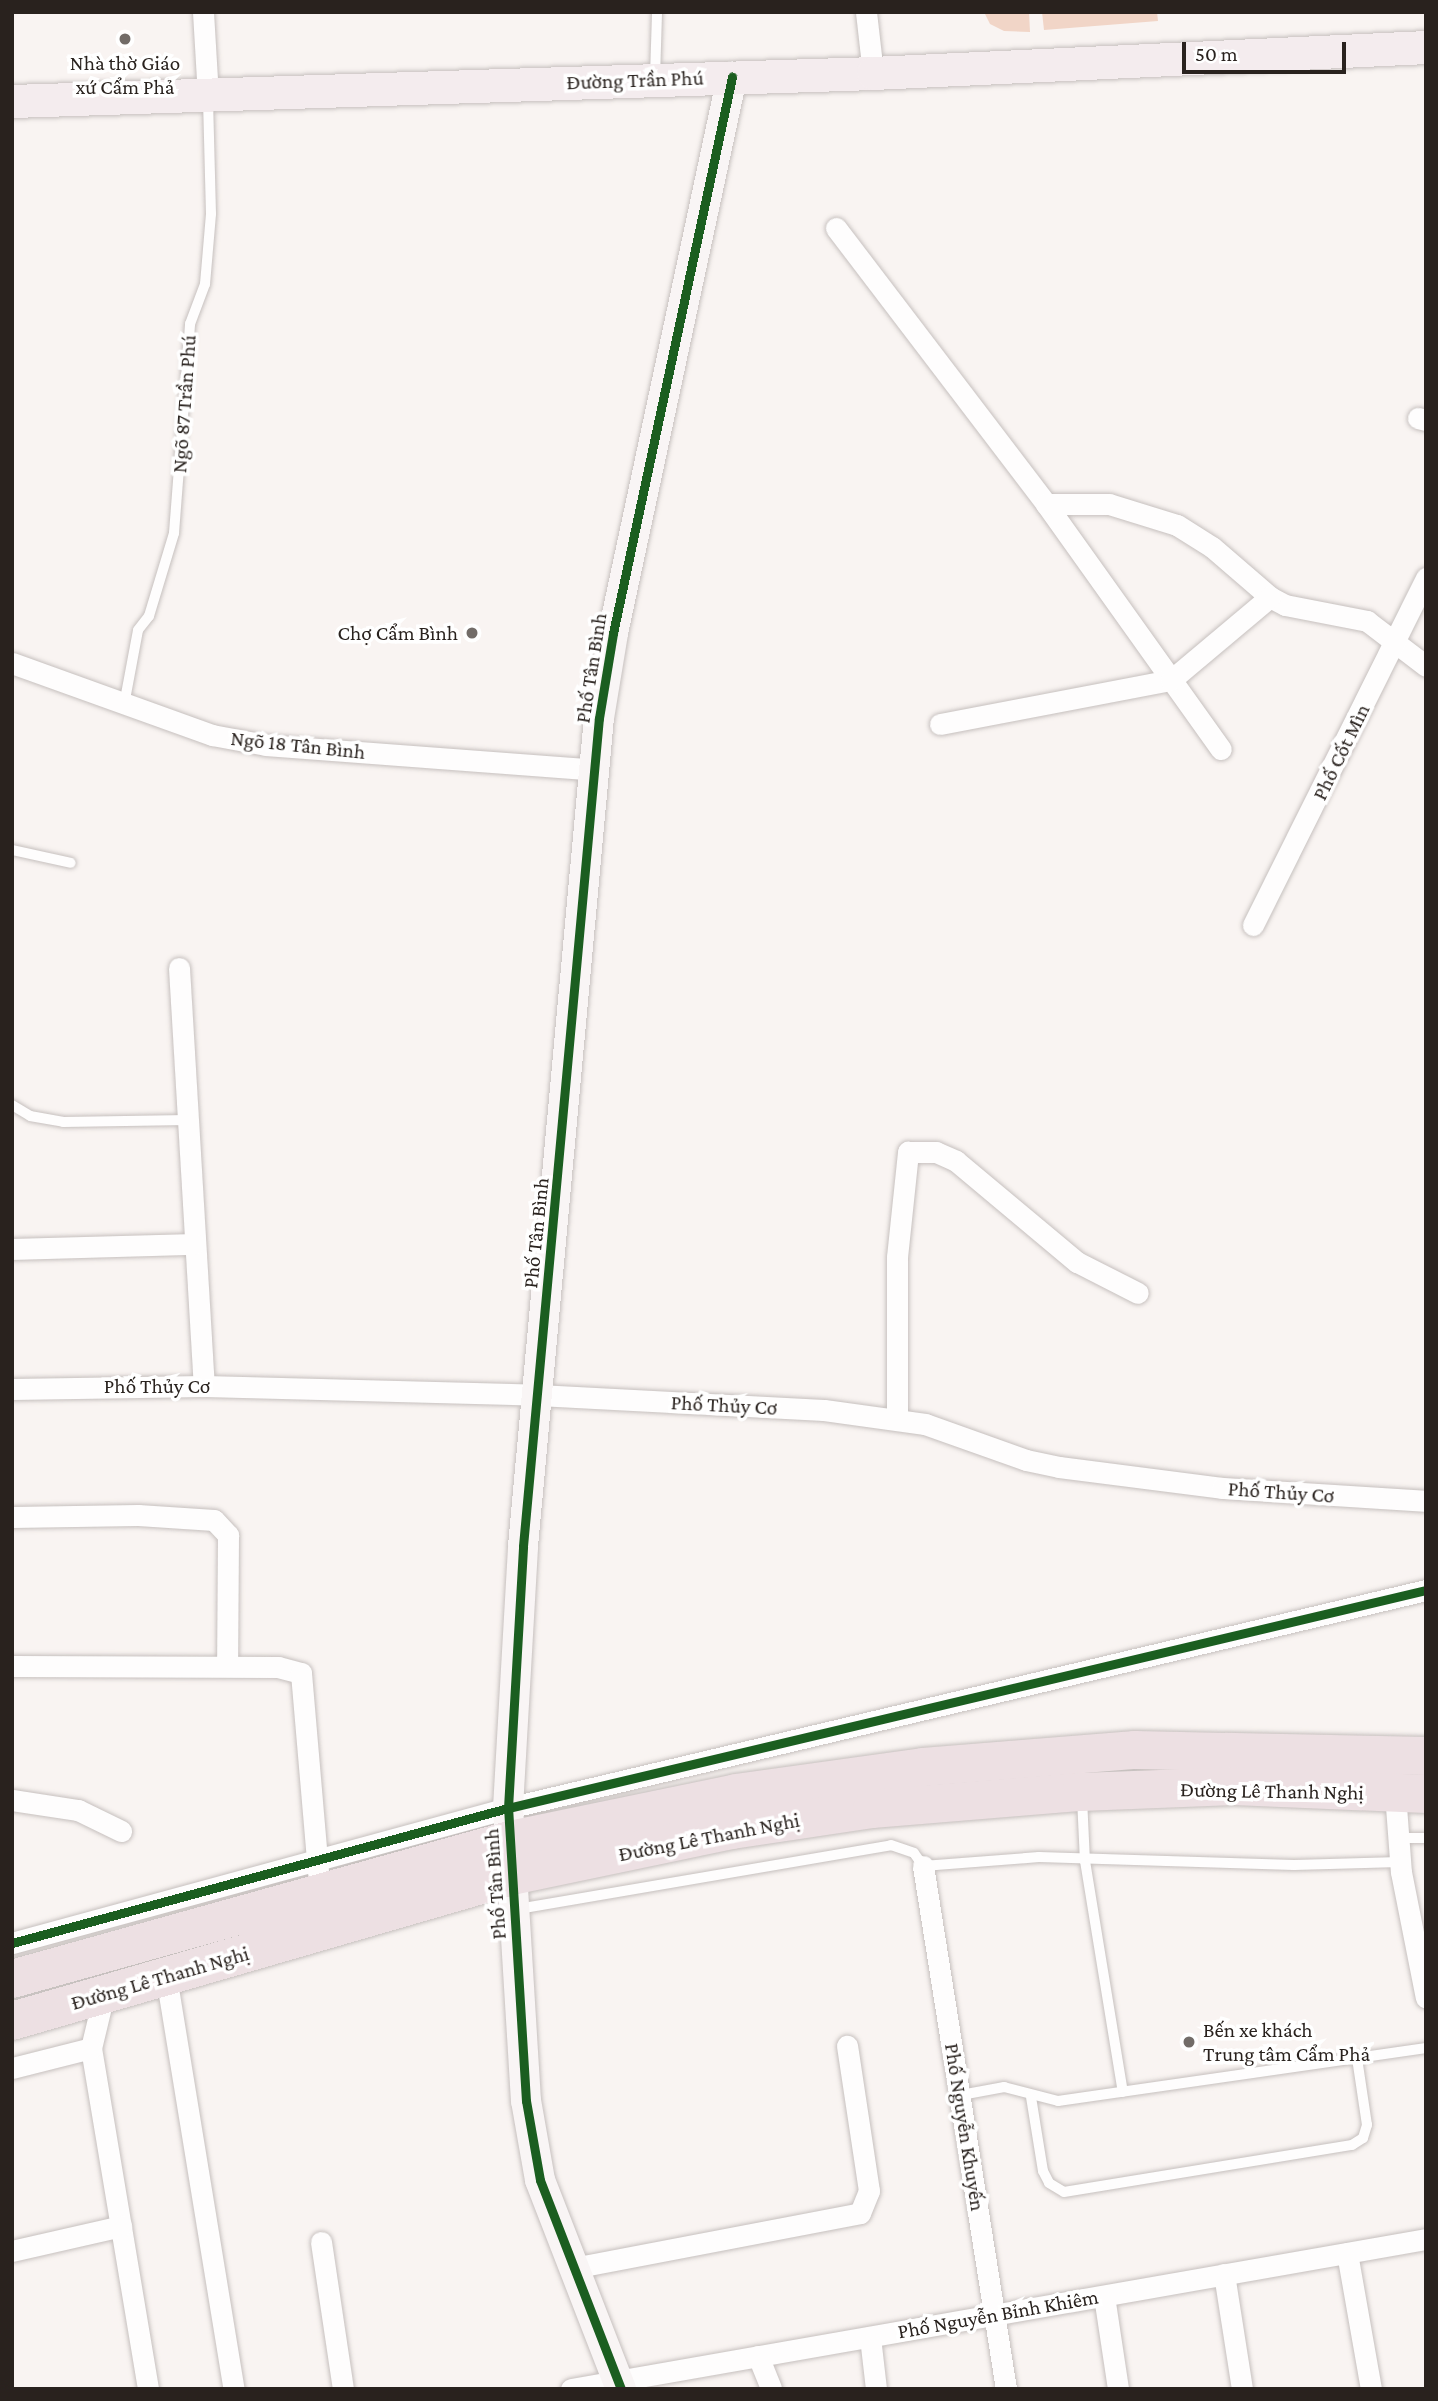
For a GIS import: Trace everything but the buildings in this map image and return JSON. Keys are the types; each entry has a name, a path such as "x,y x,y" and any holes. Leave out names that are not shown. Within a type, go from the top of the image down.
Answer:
{"highway":[{"name":"Đường Lê Thanh Nghị","path":"12,2021 166,1976 511,1858 736,1793 923,1766 1149,1750 1426,1756"},
{"path":"1074,1755 1081,1792"},
{"name":"Đường Lê Thanh Nghị","path":"12,1979 318,1875 511,1858 872,1809 1081,1792 1234,1786 1411,1794"}],"main road":[{"name":"Đường Trần Phú","path":"12,101 873,74 1426,47"}],"street":[{"path":"203,12 208,95"},
{"path":"866,12 873,74"},
{"name":"Phố Tân Bình","path":"620,2385 540,2180 526,2101 511,1858 523,1546 595,770 613,634 732,77"},
{"path":"836,228 1046,504 1221,750"},
{"path":"1046,504 1109,504 1177,526 1212,547 1270,597 1285,605 1353,615 1426,666"},
{"name":"Phố Cốt Mìn","path":"1253,925 1426,578"},
{"path":"940,724 1171,680 1270,597"},
{"name":"Ngõ 18 Tân Bình","path":"12,663 212,735 266,745 595,770"},
{"path":"179,968 204,1386"},
{"path":"897,1419 897,1257 908,1152 936,1152 956,1161 1077,1262 1138,1293"},
{"path":"12,1249 194,1244"},
{"name":"Phố Thủy Cơ","path":"12,1389 204,1386 538,1395 897,1419 1059,1467 1222,1489 1426,1501"},
{"path":"12,1517 138,1515 215,1520 228,1535 227,1666"},
{"path":"511,1858 1426,1590"},
{"path":"12,1666 278,1667 301,1673 318,1875 12,1943"},
{"path":"1411,1794 1396,1838 1426,1998"},
{"path":"12,1800 78,1810 121,1830"},
{"name":"Phố Nguyễn Khuyến","path":"923,1866 1006,2389"},
{"path":"166,1976 234,2389"},
{"path":"104,1994 91,2048 148,2389"},
{"path":"573,2268 860,2213 869,2191 847,2046"},
{"path":"12,2068 91,2048"},
{"path":"12,2251 121,2226"},
{"name":"Phố Nguyễn Bỉnh Khiêm","path":"571,2389 620,2385 758,2356 1426,2239"},
{"path":"321,2242 343,2389"},
{"path":"1347,2253 1371,2389"},
{"path":"1224,2274 1242,2389"},
{"path":"1104,2295 1118,2389"},
{"path":"870,2337 876,2389"},
{"path":"758,2356 771,2389"}],"lane":[{"path":"655,80 657,12"},
{"name":"Ngõ 87 Trần Phú","path":"124,705 138,629 149,616 174,533 190,324 205,284 211,214 208,95"},
{"path":"12,850 71,863"},
{"path":"12,1105 30,1116 63,1122 188,1120"},
{"path":"1081,1792 1085,1861 1123,2092"},
{"path":"1396,1838 1426,1838"},
{"path":"511,1858 867,1846 905,1847 923,1866 1039,1857 1085,1861 1400,1862"},
{"path":"961,2095 1004,2087 1031,2097 1058,2101 1426,2048"},
{"path":"1031,2097 1043,2171 1049,2183 1064,2192 1352,2146 1363,2138 1367,2125 1357,2058"}],"shaded area":[{"path":"984,12 1029,12 1030,32 1004,31 990,24"},
{"path":"1042,12 1157,12 1158,21 1044,30"}],"cycle path":[{"path":"621,2389 540,2180 526,2101 508,1808 523,1546 599,718 613,633 732,77"},
{"path":"12,1943 508,1808 1426,1590"}],"place":[{"name":"Nhà thờ Giáo xứ Cẩm Phả","path":"125,39"},
{"name":"Chợ Cẩm Bình","path":"472,633"},
{"name":"Bến xe khách Trung tâm Cẩm Phả","path":"1189,2042"}]}
